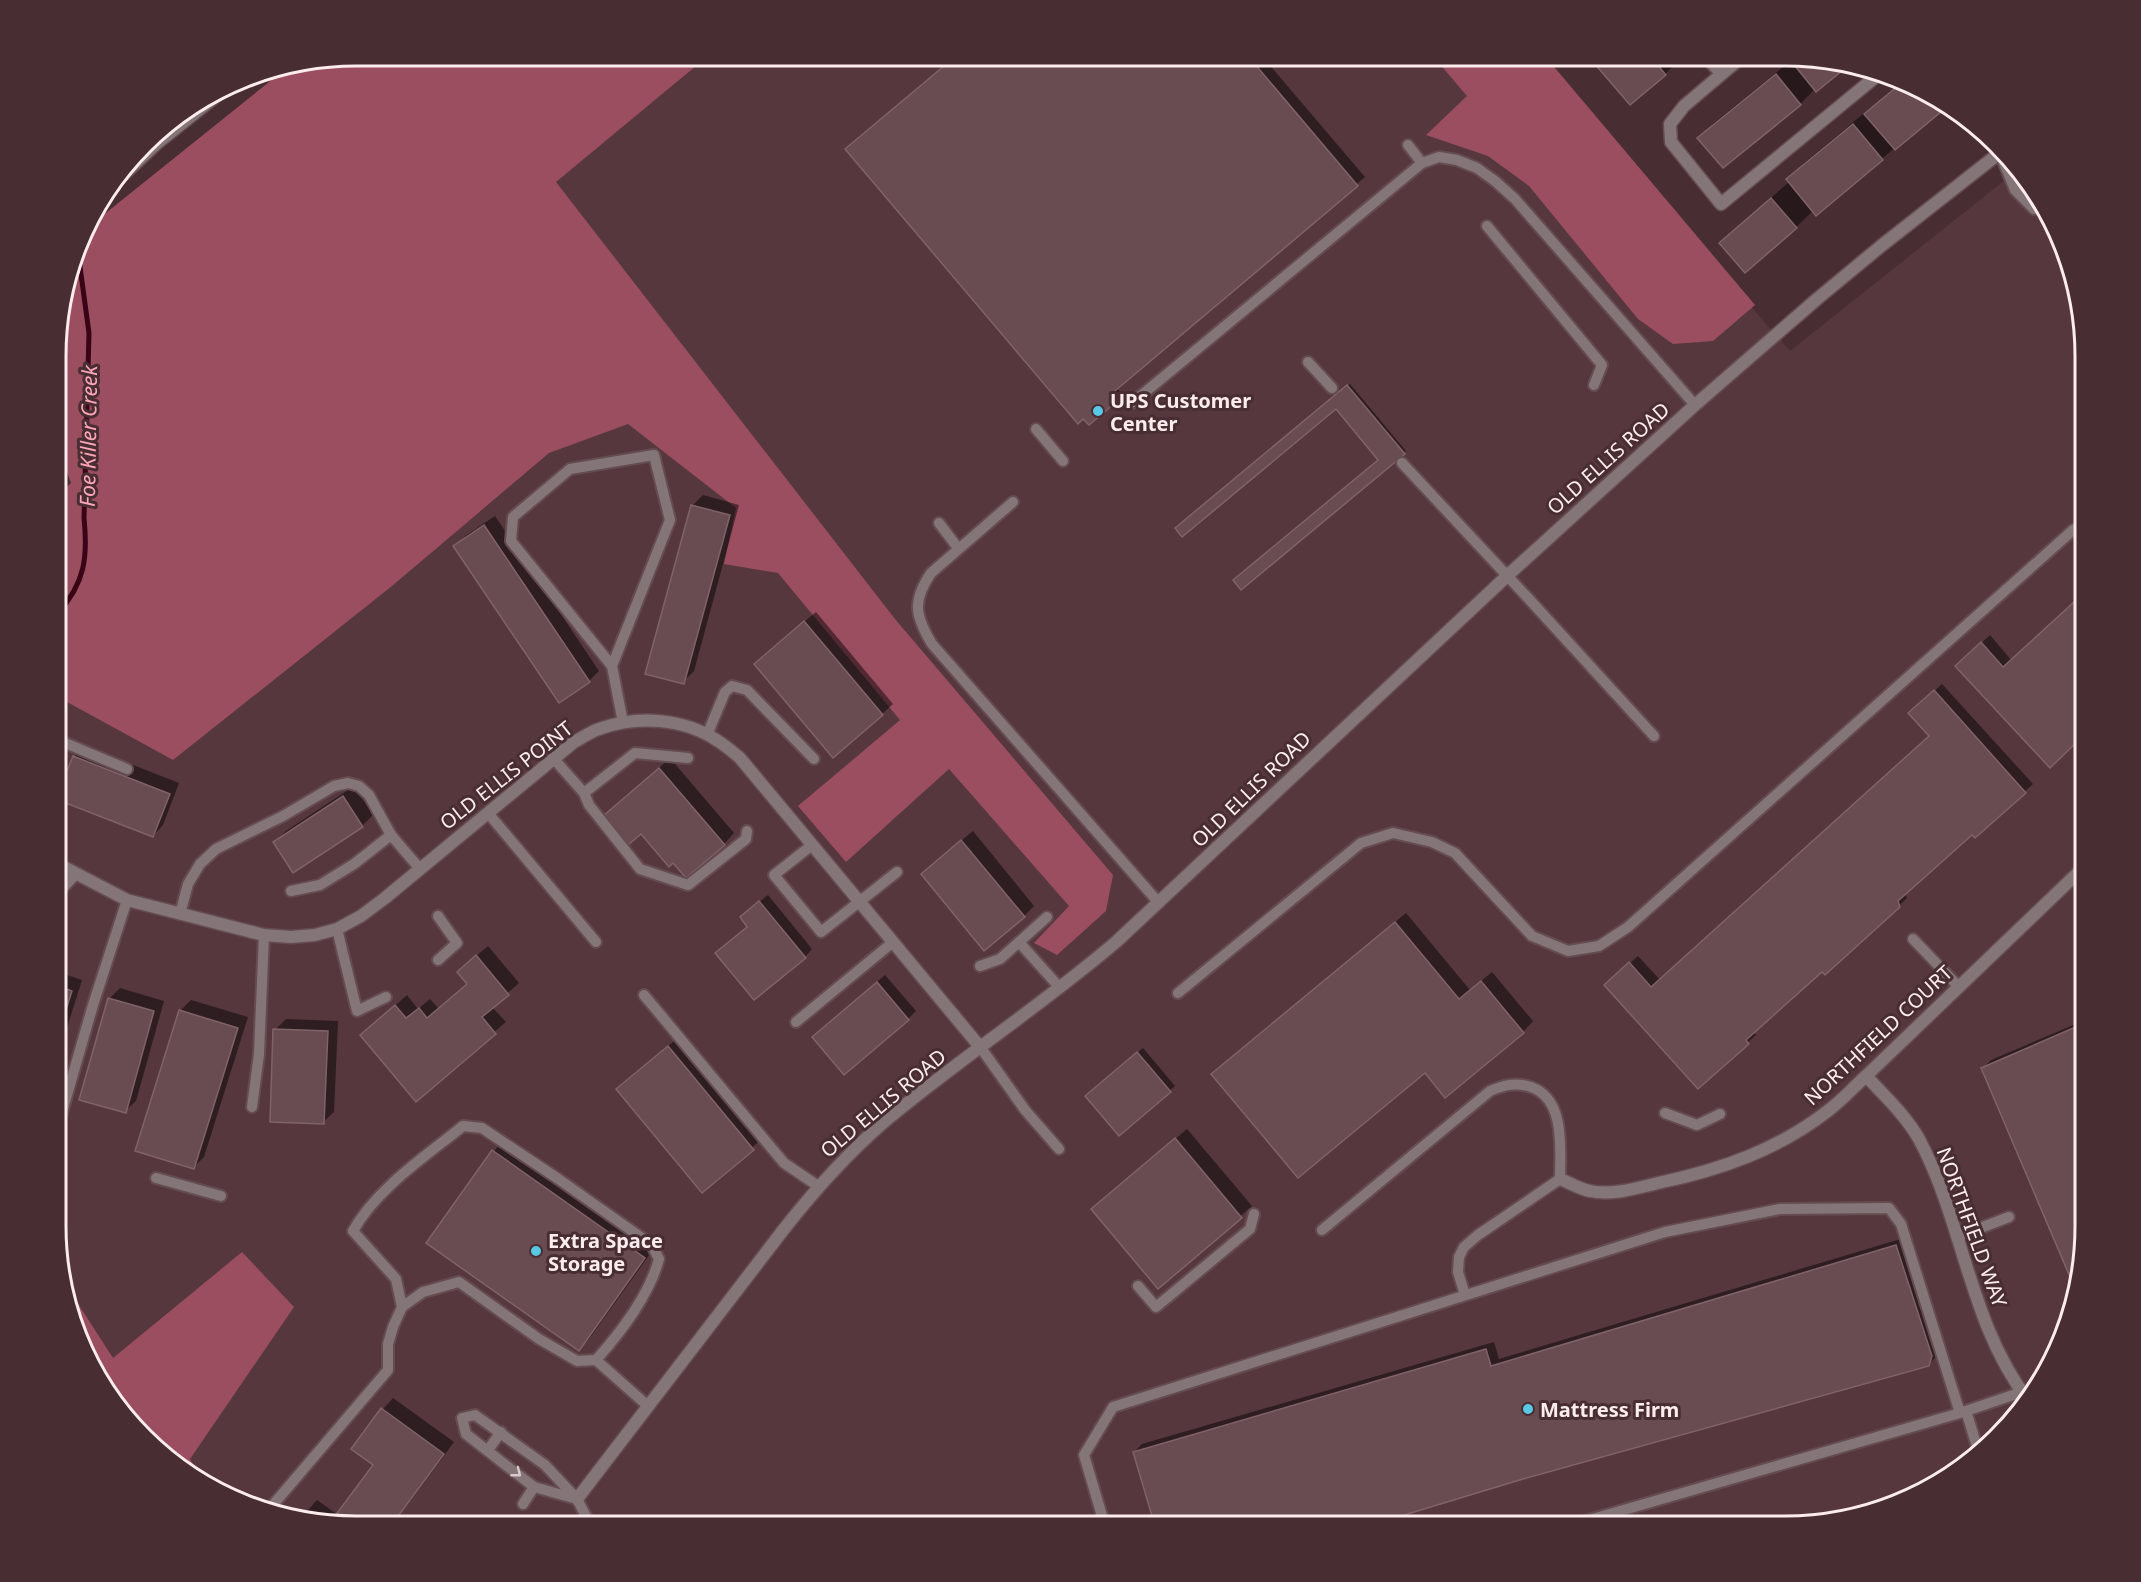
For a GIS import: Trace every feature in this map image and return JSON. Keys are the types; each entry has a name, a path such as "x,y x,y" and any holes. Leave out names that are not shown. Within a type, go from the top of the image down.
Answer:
{"street":[{"path":"1731,66 1684,106 1670,124 1671,142 1721,204 1872,79"},
{"name":"OLD ELLIS ROAD","path":"577,1499 818,1186 883,1124 1060,988 1160,903 1356,716 1695,405 1881,246 1995,157"},
{"name":"OLD ELLIS POINT","path":"66,868 127,900 264,935 291,937 315,935 337,929 377,904 574,742 597,729 623,723 672,722 694,728 718,741 740,758 981,1048"},
{"name":"NORTHFIELD COURT","path":"1560,1179 1591,1191 1623,1191 1726,1166 1771,1148 1830,1109 2075,876"},
{"name":"NORTHFIELD WAY","path":"1866,1076 1903,1116 1918,1137 1942,1189 1986,1326 2008,1372 2022,1392"}],"lane":[{"path":"1713,66 1721,75"},
{"path":"1408,145 1422,162"},
{"path":"1132,403 1422,162 1439,157 1457,160 1477,168 1515,199 1695,405"},
{"path":"2008,171 2015,190 2035,209"},
{"path":"1487,226 1602,365 1594,385"},
{"path":"1308,362 1332,388"},
{"path":"1036,429 1063,461"},
{"path":"612,666 670,520 654,455 570,469 513,517 511,542 612,666 623,723"},
{"path":"1402,463 1654,736"},
{"path":"1013,502 931,573 922,586 918,598 917,614 922,628 932,644 1160,903"},
{"path":"939,523 958,548"},
{"path":"1178,993 1361,843 1393,833 1432,843 1455,853 1532,936 1568,951 1599,946 1628,927 2075,529"},
{"path":"707,735 725,692 732,686 747,690 814,759"},
{"path":"66,744 127,769"},
{"path":"584,793 635,753 688,758"},
{"path":"554,759 584,793 589,805 640,869 688,885 746,839 747,831"},
{"path":"180,914 188,884 200,864 216,849 283,816 334,786 348,783 359,786 369,795 391,835 420,869"},
{"path":"488,813 596,942"},
{"path":"291,891 320,885 354,864 391,835"},
{"path":"812,845 774,875 821,932 858,900 897,872"},
{"path":"66,885 76,874"},
{"path":"66,1098 127,900"},
{"path":"438,916 457,943 438,960"},
{"path":"980,966 1000,959 1047,917"},
{"path":"337,929 357,1011 386,998"},
{"path":"252,1107 259,1054 264,935"},
{"path":"1913,939 1959,987"},
{"path":"796,1022 893,942"},
{"path":"1019,942 1060,988"},
{"path":"644,994 784,1163 818,1186"},
{"path":"981,1048 1025,1110 1059,1149"},
{"path":"1322,1230 1490,1091 1504,1085 1520,1084 1534,1088 1544,1095 1555,1110 1560,1139 1560,1179 1464,1247 1459,1257 1458,1272 1465,1295"},
{"path":"1665,1113 1697,1125 1720,1114"},
{"path":"402,1307 396,1279 353,1231 362,1215 400,1178 463,1126 482,1128 652,1245 659,1259 654,1279 630,1316 596,1360"},
{"path":"156,1178 221,1196"},
{"path":"1102,1516 1084,1455 1113,1407 1665,1232 1780,1209 1889,1208 1901,1224 1976,1444"},
{"path":"1138,1287 1156,1307 1250,1229 1254,1214"},
{"path":"1957,1237 2009,1218"},
{"path":"274,1504 388,1370 388,1344 402,1307 423,1292 459,1282 539,1339 577,1361 596,1360 648,1406"},
{"path":"1603,1516 2019,1398"},
{"path":"577,1499 534,1486 466,1434 462,1418 476,1415 545,1465 577,1499 586,1516"},
{"path":"488,1450 501,1432"},
{"path":"523,1504 534,1486"}],"shaded area":[{"path":"356,66 696,66 556,182 895,619 1113,875 1106,911 1057,955 1034,943 1069,906 949,769 846,862 798,806 900,720 778,573 724,564 736,508 628,424 549,453 392,586 173,760 66,701 66,488 71,483 66,470 68,318 81,263 103,216 274,78 281,76 318,68"},
{"path":"359,66 1539,66 1790,351 2012,175 2036,211 2060,263 2073,318 2075,356 2075,1226 2073,1264 2065,1301 2053,1337 2036,1371 2015,1403 1990,1431 1962,1456 1930,1477 1896,1494 1860,1506 1823,1514 1785,1516 356,1516 318,1514 281,1506 245,1494 211,1477 179,1456 151,1431 126,1403 105,1371 88,1337 76,1301 68,1264 66,1226 66,538 116,501"},
{"path":"1442,66 1553,66 1755,305 1713,341 1673,344 1638,319 1529,186 1488,156 1426,135 1467,96"},
{"path":"242,1252 294,1307 190,1459 195,1467 165,1444 126,1403 96,1354 76,1300 113,1358"}],"building":[{"path":"944,66 1256,66 1358,186 1109,396 1115,403 1089,425 1083,419 1078,424 845,149"},
{"path":"1597,66 1658,66 1666,75 1630,105"},
{"path":"1795,67 1841,72 1816,92"},
{"path":"1776,74 1801,105 1723,168 1697,138"},
{"path":"1896,88 1941,112 1895,150 1864,114"},
{"path":"1853,124 1883,160 1816,216 1786,179"},
{"path":"1771,198 1797,228 1745,273 1719,243"},
{"path":"1347,385 1405,454 1241,590 1233,580 1378,460 1336,409 1182,537 1175,528"},
{"path":"691,505 730,515 684,684 645,674"},
{"path":"484,525 590,682 559,703 453,546"},
{"path":"2075,601 2075,744 2050,768 1955,666 1981,642 2003,667"},
{"path":"804,621 883,715 833,758 754,664"},
{"path":"1934,690 2026,793 1975,838 1972,835 1898,901 1900,907 1825,975 1822,972 1746,1040 1749,1044 1698,1089 1604,985 1629,962 1651,987 1929,736 1908,713"},
{"path":"73,756 170,794 153,837 66,803 66,773"},
{"path":"659,768 725,845 686,878 673,863 669,867 641,834 628,845 603,816"},
{"path":"343,796 363,827 293,873 273,842"},
{"path":"961,840 1025,917 984,951 921,874"},
{"path":"759,901 806,958 754,1000 715,953 747,927 740,917"},
{"path":"1395,922 1459,999 1481,981 1524,1033 1445,1098 1425,1073 1298,1178 1211,1074"},
{"path":"476,955 509,995 482,1017 496,1034 416,1102 360,1035 395,1005 406,1018 419,1008 427,1018 467,984 457,972"},
{"path":"877,982 909,1020 844,1075 812,1037"},
{"path":"66,989 72,991 66,1010"},
{"path":"108,998 154,1011 126,1113 79,1100"},
{"path":"179,1010 238,1028 194,1169 135,1151"},
{"path":"2075,1027 2075,1226 2070,1277 1981,1068"},
{"path":"273,1029 328,1031 324,1124 270,1122"},
{"path":"668,1046 754,1150 702,1193 616,1089"},
{"path":"1137,1052 1171,1092 1119,1136 1085,1096"},
{"path":"1175,1138 1242,1218 1158,1289 1091,1209"},
{"name":"Extra Space Storage","path":"492,1150 645,1258 579,1351 426,1243"},
{"name":"Mattress Firm","path":"1896,1245 1932,1356 1929,1366 1523,1479 1401,1516 1152,1516 1133,1452 1486,1349 1491,1366"},
{"path":"381,1408 444,1454 398,1516 336,1515 373,1465 351,1449"}],"waterway":[{"name":"Foe Killer Creek","path":"66,603 79,580 85,557 89,333 80,267"}],"place":[{"name":"UPS Customer Center","path":"1098,411"},
{"name":"Extra Space Storage","path":"536,1251"},
{"name":"Mattress Firm","path":"1528,1409"}]}
